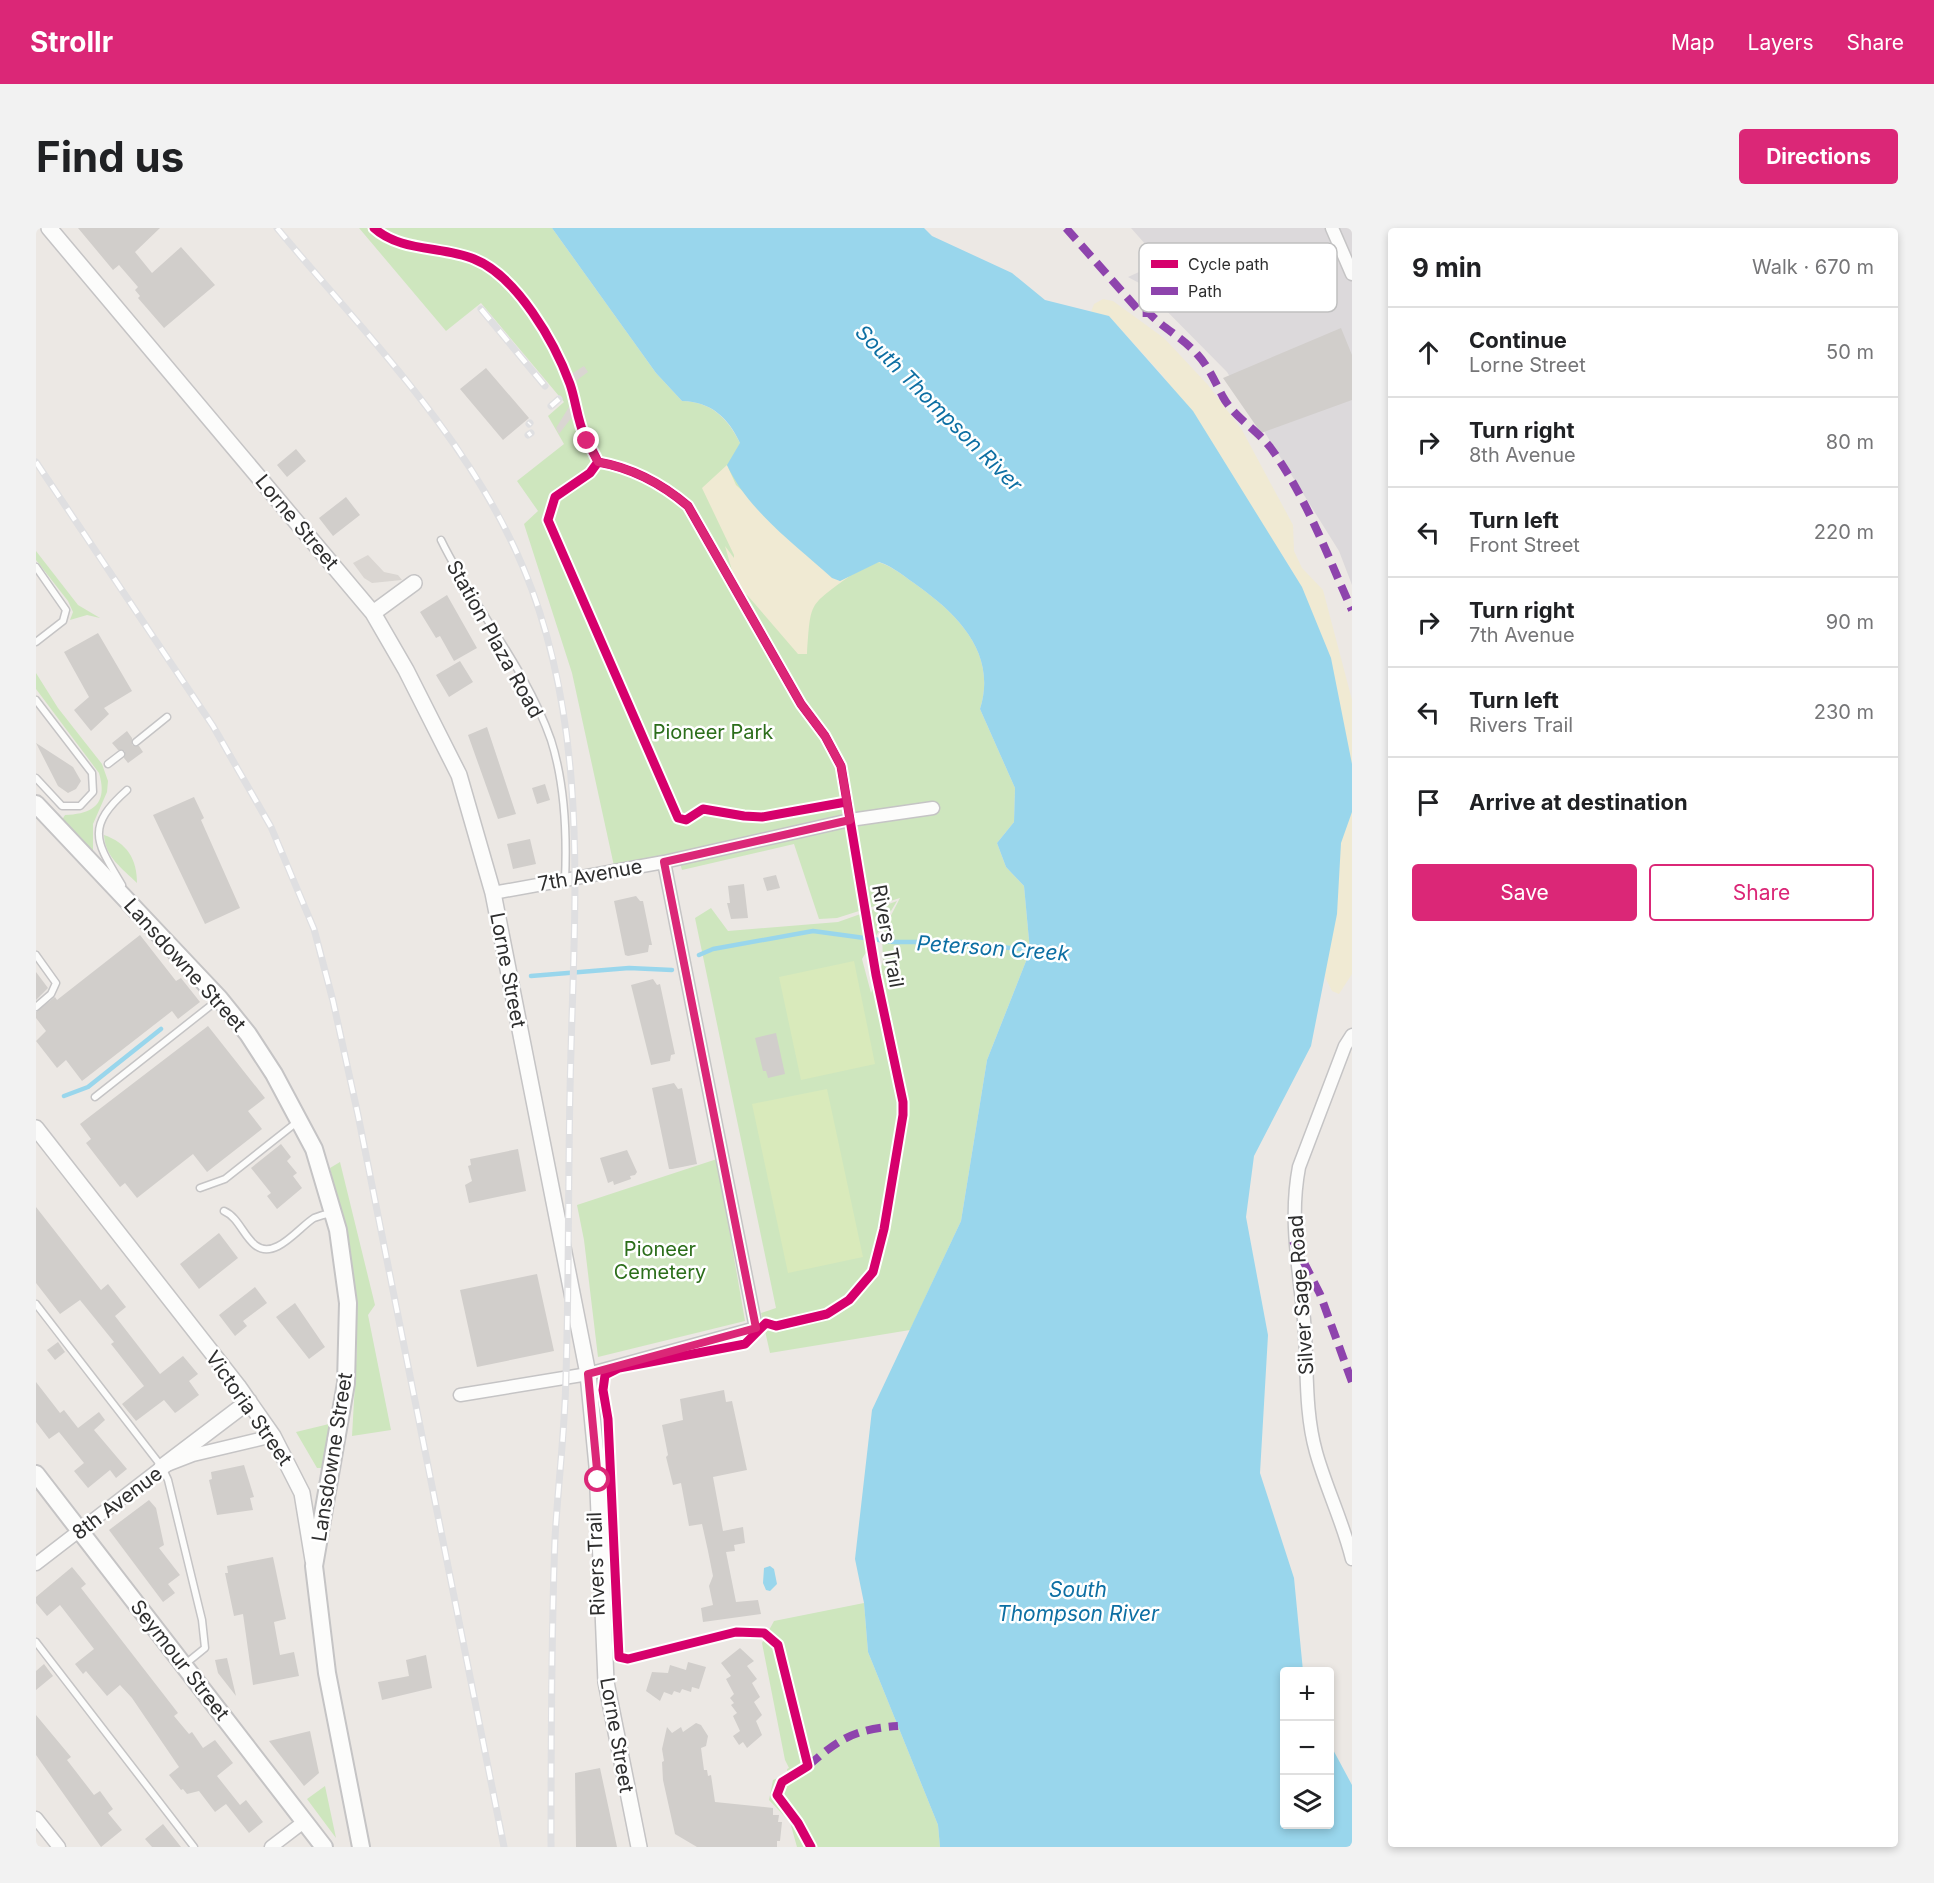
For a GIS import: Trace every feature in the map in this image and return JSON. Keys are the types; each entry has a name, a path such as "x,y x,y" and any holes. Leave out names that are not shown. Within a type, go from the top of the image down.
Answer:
{"main road":[{"name":"Lansdowne Street","path":"36,804 219,998 248,1034 299,1119 314,1149 338,1230 348,1303 346,1383 314,1566"},
{"name":"Seymour Street","path":"36,1474 324,1847"},
{"name":"Victoria Street","path":"314,1566 327,1672 361,1847"}],"street":[{"name":"Lorne Street","path":"49,228 373,613 406,670 459,775 493,893 588,1374 597,1466 606,1682 639,1847"},
{"path":"1332,228 1352,274"},
{"path":"373,613 414,584"},
{"name":"7th Avenue","path":"493,893 664,862 850,820 933,808"},
{"path":"460,1395 588,1374 756,1328 664,862"},
{"name":"Silver Sage Road","path":"1352,1035 1299,1167 1295,1186 1293,1241 1304,1321 1310,1421 1316,1452 1352,1559"},
{"name":"Victoria Street","path":"36,1128 249,1401 273,1436 302,1493 314,1566"},
{"path":"162,1467 249,1401"},
{"name":"8th Avenue","path":"36,1564 162,1467 193,1455 273,1436"},
{"path":"36,1818 59,1847"},
{"path":"271,1847 304,1821"}],"lane":[{"name":"Station Plaza Road","path":"441,540 457,573 526,686 551,741 566,834 565,881"},
{"path":"36,567 66,610 63,621 36,642"},
{"path":"36,700 92,773 93,792 80,806 63,806 54,800 36,777"},
{"path":"136,742 167,717"},
{"path":"108,764 121,754"},
{"path":"127,790 109,806 98,834 99,846 140,914"},
{"path":"36,955 56,983 51,994 36,1007"},
{"path":"95,1097 219,998"},
{"path":"200,1188 225,1179 299,1119"},
{"path":"224,1211 231,1215 255,1245 267,1249 280,1245 315,1218 333,1213"},
{"path":"36,1304 162,1467 168,1482 199,1608 205,1648 184,1665"},
{"path":"36,1642 195,1847"}],"shaded area":[{"path":"370,228 379,228 389,235 409,241 473,255 487,262 508,280 538,317 567,370 573,373 584,366 588,372 577,380 575,388 577,402 590,439 585,443 572,417 559,434 556,428 569,407 568,389 536,324 497,277 470,260 386,241"},
{"path":"1131,228 1352,228 1352,585 1339,551 1227,372 1168,312 1337,312 1337,243 1144,243"},
{"path":"1139,272 1139,283 1128,277"},
{"path":"368,555 384,572 398,575 402,580 372,583 364,578 353,563"}],"green space":[{"name":"Pioneer Park","path":"359,228 552,228 656,373 682,401 701,404 724,419 740,443 851,575 878,562 899,572 948,610 971,638 979,654 984,689 980,709 1015,788 1014,822 997,843 1006,867 1024,886 1030,951 987,1060 961,1221 910,1330 770,1353 761,1313 776,1308 695,918 711,908 728,931 838,922 897,901 862,959 871,993 883,962 882,933 900,898 837,918 819,919 794,844 682,870 677,853 614,866 572,673 524,524 538,511 517,481 564,444 548,416 564,402 481,303 446,331"},
{"path":"36,551 78,605 100,618 87,615 70,620 73,612 68,601 36,560"},
{"path":"36,673 58,708 102,764 108,781 107,792 93,824 93,852 62,820 65,815 84,812 96,805 102,792 99,773 36,689"},
{"path":"104,835 125,847 133,859 137,883 111,856 107,850"},
{"path":"854,961 875,1064 801,1080 779,977"},
{"path":"827,1089 863,1257 788,1273 752,1104"},
{"name":"Pioneer Cemetery","path":"717,1159 745,1321 598,1357 584,1240 577,1205"},
{"path":"340,1162 375,1305 368,1315 391,1430 352,1436 357,1348 354,1281 330,1168"},
{"path":"329,1424 326,1468 317,1468 296,1432"},
{"path":"864,1603 868,1652 938,1825 940,1847 797,1847 790,1822 769,1800 773,1780 788,1774 787,1769 789,1768 785,1760 762,1643 774,1621"},
{"path":"325,1786 336,1838 307,1799"}],"sand":[{"path":"1103,299 1113,301 1164,338 1208,385 1242,430 1293,525 1294,551 1302,568 1323,590 1352,700 1352,769 1292,570 1163,376 1109,316 1091,312 1094,304"},
{"path":"727,465 736,485 840,581 851,575 814,606 811,614 807,654 798,654 748,596 737,588 725,546 734,558 734,555 702,488"},
{"path":"1352,788 1352,974 1339,994 1332,991 1325,977 1338,829"}],"water":[{"name":"South Thompson River","path":"552,228 924,228 932,236 1012,273 1045,300 1109,316 1193,411 1302,587 1331,658 1352,764 1352,812 1341,843 1337,914 1311,1046 1254,1156 1246,1217 1268,1335 1260,1473 1294,1578 1303,1667 1280,1667 1280,1829 1334,1829 1334,1751 1352,1785 1352,1847 940,1847 938,1825 868,1652 864,1603 855,1559 872,1410 961,1221 987,1060 1030,951 1024,886 1006,867 997,843 1014,822 1015,788 980,709 984,689 983,671 979,654 961,624 948,610 899,572 879,562 840,581 832,578 760,512 736,482 727,465 740,443 724,419 702,404 682,401 656,373"},
{"path":"770,1566 774,1569 777,1584 770,1591 766,1590 763,1583 764,1568"}],"building":[{"path":"78,228 160,228 135,252 152,273 181,247 215,285 164,328 138,298 140,296 135,290 138,287 119,265 113,270"},
{"path":"1341,328 1352,355 1352,400 1261,433 1223,378"},
{"path":"486,368 529,418 503,440 460,389"},
{"path":"296,449 306,461 287,477 277,465"},
{"path":"346,497 360,515 333,536 319,518"},
{"path":"447,595 477,648 454,661 440,636 436,638 420,612"},
{"path":"98,633 132,691 104,708 109,714 91,731 74,710 89,697 64,652"},
{"path":"460,661 473,682 449,697 436,675"},
{"path":"487,727 516,814 498,819 468,735"},
{"path":"127,731 132,738 132,745 139,746 143,752 128,763 124,758 125,751 118,750 112,743"},
{"path":"36,743 73,767 81,781 76,789 68,793 58,786"},
{"path":"545,784 550,800 537,804 532,788"},
{"path":"194,797 204,818 201,820 240,908 205,924 153,815"},
{"path":"530,839 536,864 513,869 507,844"},
{"path":"776,875 780,888 767,891 763,878"},
{"path":"744,884 748,918 731,919 727,903 730,903 728,886"},
{"path":"636,896 643,901 652,945 649,945 648,952 628,956 625,955 614,901"},
{"path":"140,935 176,981 181,978 200,1002 178,1019 172,1011 82,1081 66,1060 57,1068 36,1041 46,1031 36,1018 36,1012 55,997 57,1000"},
{"path":"36,972 48,988 36,1000"},
{"path":"653,979 657,985 660,984 675,1054 671,1055 670,1061 651,1065 631,985"},
{"path":"208,1026 265,1098 248,1111 262,1129 207,1172 193,1154 137,1198 125,1183 120,1187 86,1143 91,1139 80,1124"},
{"path":"776,1033 785,1074 768,1078 766,1071 763,1071 755,1038"},
{"path":"674,1083 678,1089 682,1088 697,1164 669,1169 652,1088"},
{"path":"281,1144 291,1157 287,1161 297,1173 293,1176 302,1188 277,1209 267,1196 271,1193 251,1168"},
{"path":"518,1149 526,1191 469,1203 465,1185 472,1181 468,1166 471,1165 470,1159"},
{"path":"627,1150 637,1172 630,1176 631,1179 614,1185 613,1181 608,1183 600,1158"},
{"path":"36,1207 101,1290 108,1284 126,1307 115,1316 160,1374 183,1356 198,1374 189,1381 199,1395 175,1413 164,1400 136,1421 122,1404 144,1386 111,1344 114,1342 80,1300 60,1314 36,1283"},
{"path":"219,1233 238,1258 199,1289 180,1264"},
{"path":"537,1274 554,1351 477,1367 460,1290"},
{"path":"255,1287 267,1303 243,1321 247,1326 235,1336 219,1315"},
{"path":"295,1303 325,1347 309,1359 276,1317"},
{"path":"58,1342 65,1352 55,1360 47,1350"},
{"path":"36,1382 60,1413 64,1410 78,1428 99,1412 105,1420 94,1430 127,1469 116,1478 110,1470 88,1488 74,1471 84,1463 59,1432 49,1439 36,1422"},
{"path":"724,1390 726,1402 732,1401 747,1470 713,1477 723,1531 743,1527 745,1543 734,1545 735,1551 726,1552 736,1602 758,1600 761,1614 703,1622 701,1608 713,1605 709,1586 713,1576 708,1551 702,1524 689,1526 681,1483 673,1485 666,1457 668,1455 662,1425 683,1420 680,1399"},
{"path":"244,1465 254,1497 250,1498 253,1510 217,1515 209,1480 212,1479 211,1472"},
{"path":"149,1500 156,1508 164,1545 159,1548 180,1575 168,1584 175,1593 163,1602 109,1530"},
{"path":"273,1557 286,1619 274,1622 280,1655 294,1652 299,1676 253,1685 243,1614 234,1616 225,1573 228,1573 227,1566"},
{"path":"72,1567 86,1584 81,1588 178,1713 174,1716 189,1734 192,1732 203,1748 215,1740 233,1763 217,1776 240,1805 246,1800 263,1822 249,1833 226,1804 215,1812 199,1791 187,1794 183,1789 181,1790 169,1775 179,1767 132,1698 120,1685 107,1696 86,1671 83,1674 75,1664 94,1649 60,1605 47,1616 36,1603 36,1597"},
{"path":"740,1648 754,1661 747,1666 757,1679 752,1683 760,1697 754,1702 762,1715 756,1721 762,1735 747,1748 743,1742 739,1745 733,1736 740,1731 733,1716 737,1713 731,1705 734,1703 730,1698 734,1694 726,1679 731,1676 721,1663"},
{"path":"426,1655 432,1688 382,1700 378,1682 409,1676 406,1660"},
{"path":"227,1658 236,1696 218,1673 215,1660"},
{"path":"688,1662 706,1667 699,1689 692,1687 691,1692 682,1689 680,1693 674,1691 672,1695 664,1692 660,1701 646,1691 652,1672 668,1673 670,1665 686,1670"},
{"path":"44,1664 53,1676 36,1690 36,1671"},
{"path":"36,1715 71,1757 67,1760 94,1795 100,1791 113,1809 108,1813 122,1830 101,1847 36,1755"},
{"path":"696,1723 701,1725 708,1736 706,1746 701,1748 704,1770 707,1770 708,1776 711,1775 715,1802 773,1808 773,1815 779,1815 778,1822 782,1822 777,1847 697,1847 675,1834 663,1780 662,1749 667,1727 672,1733 681,1727 683,1732"},
{"path":"310,1731 319,1773 304,1786 269,1741"},
{"path":"600,1768 617,1847 576,1847 575,1773"},
{"path":"163,1824 181,1847 152,1847 145,1839"}],"waterway":[{"name":"Peterson Creek","path":"699,955 713,949 813,931 894,942 962,942 1035,951"},
{"name":"Peterson Creek","path":"531,976 629,968 672,970"},
{"name":"Peterson Creek","path":"64,1096 88,1087 161,1029"}],"railway":[{"path":"277,228 413,389 445,431 474,475 501,520 523,567 545,630 560,695 569,760 574,826 575,892 566,1375 555,1538 553,1615 551,1847"},
{"path":"481,309 545,386"},
{"path":"551,406 559,399"},
{"path":"36,462 213,726 271,827 314,929 333,1001 358,1115 504,1847"}],"marked path":[{"path":"1066,228 1139,311"},
{"path":"1140,312 1149,313 1197,354 1228,404 1270,447 1305,506 1352,610"},
{"path":"1293,1241 1320,1294 1352,1382"},
{"path":"808,1766 830,1748 849,1737 883,1727 898,1726"}],"cycle path":[{"name":"Rivers Trail","path":"374,228 384,236 396,241 474,259 490,268 519,295 555,350 572,390 582,431 598,462 635,472 667,490 688,506 801,704 825,736 841,766 876,975 903,1102 903,1115 884,1229 873,1272 849,1300 827,1314 776,1326 766,1323 745,1344 619,1368 605,1375 603,1390 608,1419 619,1657 628,1659 736,1632 764,1633 778,1645 808,1766 782,1782 777,1795 798,1823 811,1847"},
{"path":"598,462 590,473 555,497 548,520 678,818 686,820 703,809 762,817 846,802"}],"route":[{"path":"587,441 598,462 629,468 674,494 688,506 776,662 801,704 825,736 841,766 850,820 664,862 756,1328 588,1374 598,1480"}]}
